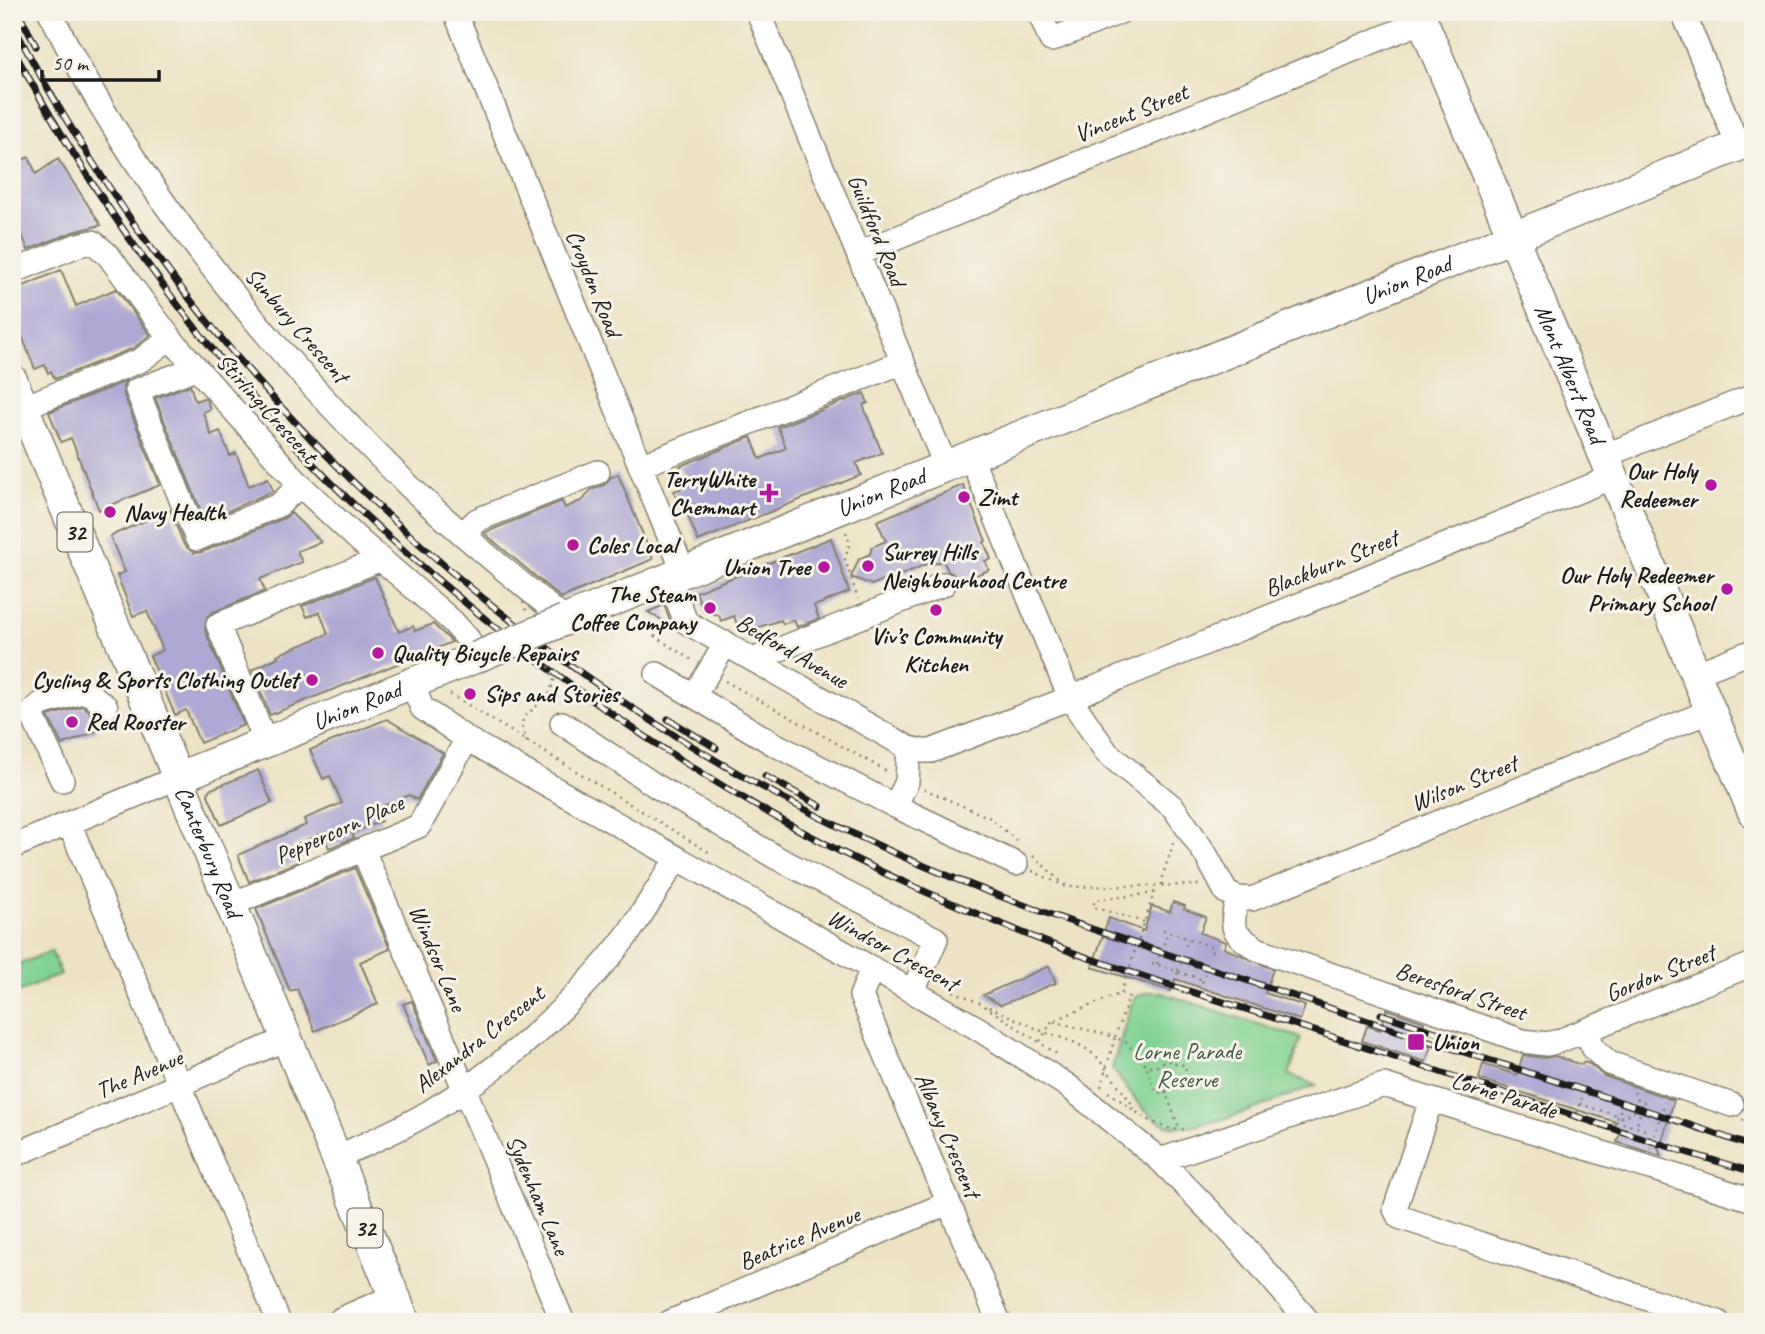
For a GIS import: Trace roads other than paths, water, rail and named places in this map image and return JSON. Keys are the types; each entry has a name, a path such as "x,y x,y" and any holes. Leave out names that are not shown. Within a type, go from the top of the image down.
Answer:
{"main road":[{"name":"Mont Albert Road","path":"1421,17 1753,812"},
{"name":"Union Road","path":"177,778 1746,143"},
{"name":"Canterbury Road","path":"12,380 21,413 400,1311"},
{"path":"342,1322 400,1311"}],"street":[{"name":"Sunbury Crescent","path":"50,12 80,70 153,189 227,286 310,384 411,487 565,620"},
{"name":"Croydon Road","path":"455,12 640,466 677,576"},
{"name":"Guildford Road","path":"758,12 903,362 959,462 1070,698 1107,753 1174,808 1206,855 1226,892 1237,898"},
{"path":"1039,12 1051,40 1120,12"},
{"path":"1683,12 1746,143"},
{"name":"Vincent Street","path":"859,254 1421,17"},
{"name":"Stirling Crescent","path":"12,272 78,245 93,242 108,255 170,338 300,485 452,621 468,639 477,657"},
{"path":"21,413 141,360 170,338"},
{"path":"640,466 903,362"},
{"path":"197,368 137,390 197,538 279,505 300,485"},
{"name":"Blackburn Street","path":"1070,698 1608,467 1753,396"},
{"path":"464,533 477,520 598,472"},
{"path":"266,743 218,625 381,559"},
{"name":"Bedford Avenue","path":"677,576 687,622 909,748"},
{"path":"755,659 944,584"},
{"path":"694,696 726,643"},
{"path":"1695,674 1753,651"},
{"path":"657,674 774,744 895,806 1021,853"},
{"name":"Windsor Crescent","path":"412,683 422,708 467,739 872,968 917,982 977,1028 1068,1086 1160,1160 1242,1244 1309,1322"},
{"path":"62,780 34,719 33,711 41,704 82,692 89,693 106,706"},
{"path":"895,806 907,782 909,748 922,751 943,748 1070,698"},
{"name":"Wilson Street","path":"1237,898 1252,899 1710,711"},
{"path":"562,723 656,786 777,858 936,939 917,982"},
{"name":"Peppercorn Place","path":"230,905 419,826 467,739"},
{"name":"Union Road","path":"12,848 177,778"},
{"path":"69,823 279,1322"},
{"name":"Windsor Lane","path":"363,849 465,1088"},
{"name":"Alexandra Crescent","path":"335,1158 388,1135 428,1113 518,1048 578,993 628,934 677,858"},
{"name":"Beresford Street","path":"1237,898 1232,924 1237,935 1258,949 1524,1041 1547,1044 1586,1031"},
{"name":"Gordon Street","path":"1586,1031 1753,964"},
{"name":"Albany Crescent","path":"872,968 861,996 999,1322"},
{"path":"1586,1031 1594,1049 1609,1063 1732,1105"},
{"name":"The Avenue","path":"12,1156 286,1039"},
{"name":"Lorne Parade","path":"1160,1160 1384,1086 1753,1200"},
{"name":"Sydenham Lane","path":"465,1088 563,1322"},
{"path":"1431,1100 1395,1209 1399,1217 1718,1322"},
{"name":"Beatrice Avenue","path":"670,1322 948,1203"}],"railway":[{"path":"18,12 36,46"},
{"path":"12,23 89,156 176,282 274,400 382,509 498,610 621,701 752,781 888,850 970,885 1053,916 1753,1147"},
{"path":"12,48 74,154 141,256 215,353 295,445 366,517 442,583 544,665 648,739 756,806 812,837 926,892 1041,940 1157,981 1753,1172"},
{"path":"668,719 716,748"},
{"path":"765,776 820,806"},
{"path":"1381,1014 1457,1039"}],"place":[{"name":"Our Holy Redeemer","path":"1711,485"},
{"name":"TerryWhite Chemmart","path":"769,493"},
{"name":"Zimt","path":"964,497"},
{"name":"Navy Health","path":"110,512"},
{"name":"Coles Local","path":"573,545"},
{"name":"Surrey Hills Neighbourhood Centre","path":"868,566"},
{"name":"Union Tree","path":"824,567"},
{"name":"Our Holy Redeemer Primary School","path":"1727,589"},
{"name":"The Steam Coffee Company","path":"710,608"},
{"name":"Viv’s Community Kitchen","path":"936,610"},
{"name":"Quality Bicycle Repairs","path":"378,653"},
{"name":"Cycling & Sports Clothing Outlet","path":"312,680"},
{"name":"Sips and Stories","path":"470,694"},
{"name":"Red Rooster","path":"72,722"},
{"name":"Union","path":"1416,1042"}],"park label":[{"name":"Lorne Parade Reserve","path":"1187,1065"}]}
